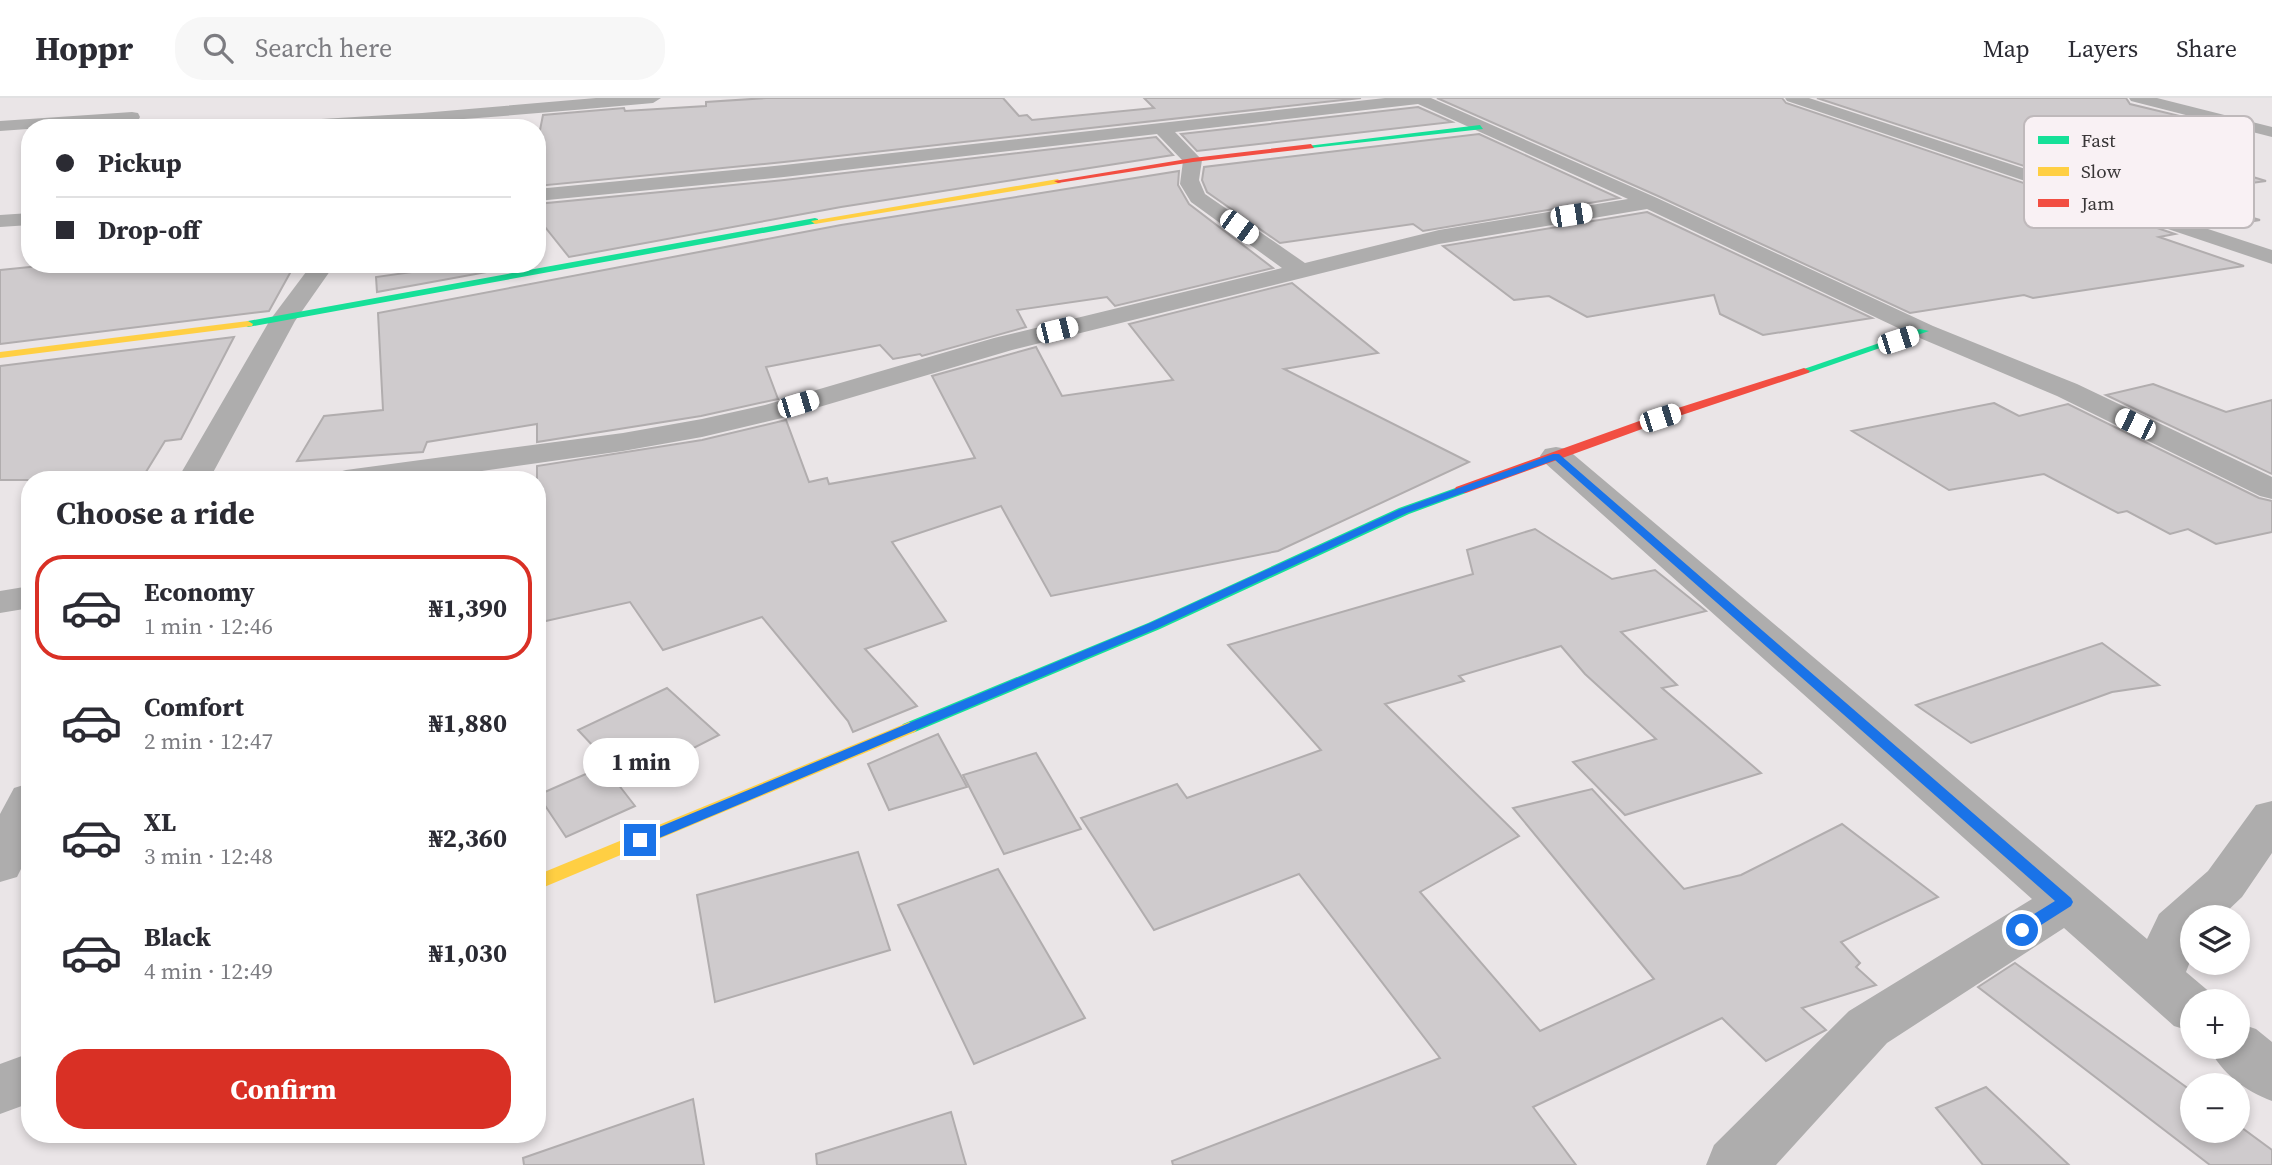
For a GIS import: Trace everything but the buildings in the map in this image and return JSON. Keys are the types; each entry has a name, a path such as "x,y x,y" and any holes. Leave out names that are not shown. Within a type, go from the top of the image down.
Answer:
{"street":[{"path":"421,119 433,98"},
{"path":"456,119 653,98"},
{"path":"546,194 784,171 1419,98 1650,202 1924,331 2067,390 2272,489"},
{"path":"1793,98 2024,175"},
{"path":"2137,98 2208,116"},
{"path":"103,119 132,117"},
{"path":"0,126 21,125"},
{"path":"546,271 828,219 1193,160 1480,127"},
{"path":"2254,127 2272,132"},
{"path":"1161,128 1193,160"},
{"path":"1193,160 1187,177 1198,198 1301,271"},
{"path":"412,471 623,442 702,428 772,412 1003,344 1439,237 1650,202"},
{"path":"0,221 21,220"},
{"path":"2185,228 2272,257"},
{"path":"197,471 283,320 317,273"},
{"path":"0,355 283,320 537,273"},
{"path":"546,879 1154,626 1404,511 1660,418 1924,331"},
{"path":"1556,456 2175,995"},
{"path":"0,602 21,598"},
{"path":"2175,995 2177,928 2225,884 2272,817"},
{"path":"0,864 21,818"},
{"path":"1736,1165 1868,1027 2066,902"},
{"path":"2250,1058 2272,1076"},
{"path":"0,1089 21,1081"}],"traffic: fast":[{"path":"1311,146 1480,127"},
{"path":"546,270 815,221"},
{"path":"248,324 529,273"},
{"path":"1804,371 1924,331"},
{"path":"909,728 1154,626 1404,511 1461,490"}],"traffic: slow":[{"path":"815,221 1058,181"},
{"path":"0,355 248,324"},
{"path":"546,879 909,728"}],"traffic: jam":[{"path":"1058,181 1193,160 1311,146"},
{"path":"1461,490 1660,418 1804,371"}],"route":[{"path":"640,840 1154,626 1404,511 1556,456 2066,902 2022,930"}]}
